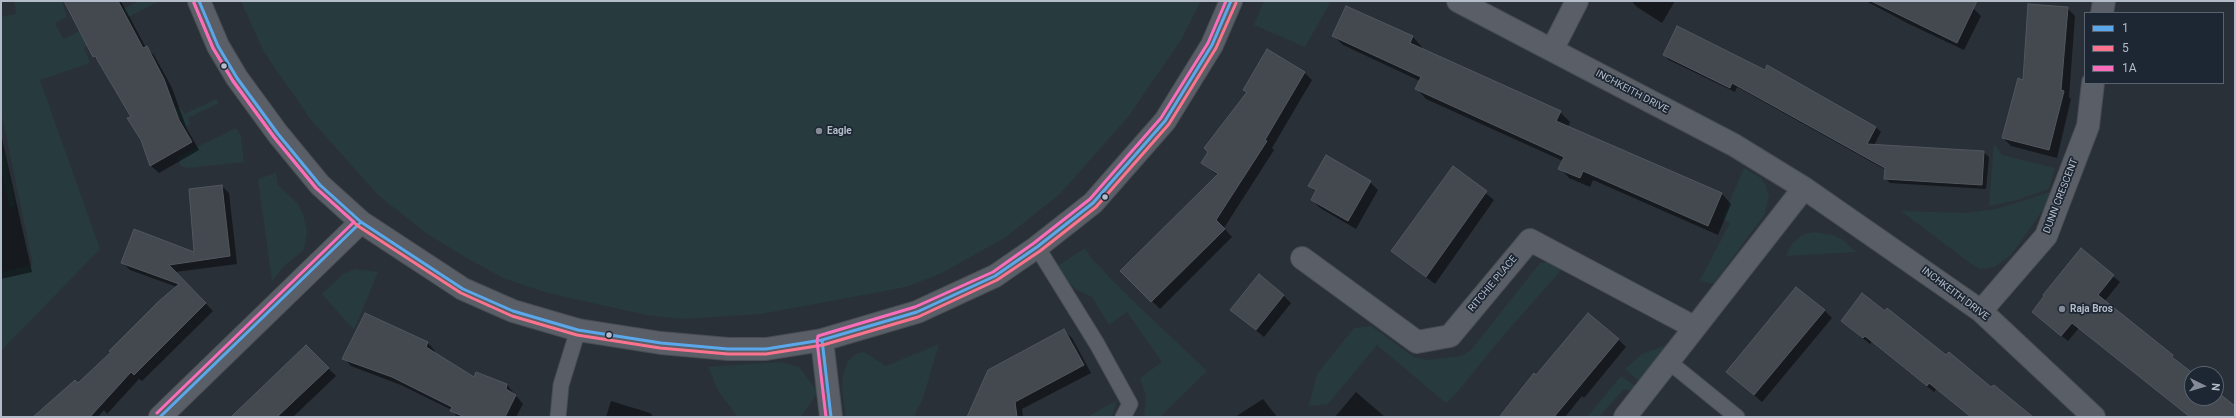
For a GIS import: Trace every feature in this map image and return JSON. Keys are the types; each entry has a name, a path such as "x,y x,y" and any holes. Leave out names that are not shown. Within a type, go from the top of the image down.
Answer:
{"street":[{"path":"199,1 218,46 237,78 278,134 320,185 361,222 463,289 513,311 578,330 634,340 728,349 766,349 822,340 917,312 995,276 1037,247 1093,203 1165,121 1212,45 1231,1"},
{"name":"INCHKEITH DRIVE","path":"1458,1 1734,145 1804,188 1981,311 2094,417"},
{"path":"1552,50 1577,1"},
{"path":"2102,12 2104,1"},
{"name":"DUNN CRESCENT","path":"1981,311 2046,236 2088,126 2093,84"},
{"path":"1625,417 1804,188"},
{"path":"160,417 361,222"},
{"name":"RITCHIE PLACE","path":"1302,258 1417,342 1450,336 1530,240 1694,327"},
{"path":"822,340 831,417"}],"lane":[{"path":"1037,247 1097,344 1130,404 1123,417"},
{"path":"558,417 562,385 578,330"},
{"path":"1668,361 1737,417"}],"green space":[{"path":"14,1 62,1 67,17 55,23 63,39 80,31 87,46 84,48 90,63 40,80 100,249 1,351 1,272 33,265 1,111 1,17 16,14"},
{"path":"139,1 160,1 128,17 123,9"},
{"path":"241,1 1201,1 1181,40 1128,117 1060,194 1006,237 942,273 906,287 761,314 682,319 646,315 548,293 503,278 426,233 379,196 311,120 264,52"},
{"path":"1264,1 1331,1 1305,47 1254,25"},
{"path":"216,99 219,103 188,118 190,124 184,127 173,111 180,106 184,114"},
{"path":"236,128 241,136 244,162 188,168 181,166 177,157"},
{"path":"1994,144 2002,155 2055,168 2049,189 2017,200 1989,206"},
{"path":"5,152 15,205 10,208 1,172 1,153"},
{"path":"1744,168 1761,178 1766,186 1769,195 1765,214 1714,283 1708,283 1700,280 1730,223 1722,219"},
{"path":"276,173 278,185 298,204 303,214 307,232 304,250 284,266 272,281 258,179"},
{"path":"2057,190 2011,255 1994,267 1980,269 1901,211 1965,213 1996,209"},
{"path":"1813,232 1833,235 1843,240 1856,252 1786,256 1792,244 1802,235"},
{"path":"1085,248 1091,258 1129,297 1207,371 1160,417 1144,417 1146,396 1140,378 1162,362 1127,312 1109,325 1092,297 1075,289 1056,267"},
{"path":"1551,261 1564,267 1503,336 1459,390 1446,403 1377,345 1328,404 1309,406 1317,374 1354,328 1371,326 1414,357 1427,360 1462,356 1471,350 1540,263"},
{"path":"355,269 378,272 354,330 322,294 343,274"},
{"path":"1677,341 1641,383 1625,369 1642,354"},
{"path":"939,344 923,398 914,417 846,417 842,388 843,376 848,361 856,354 864,352 886,366"},
{"path":"780,362 799,367 818,392 801,417 738,417 719,392 708,367"},
{"path":"1621,376 1639,389 1623,390 1599,417 1587,417"},
{"path":"1117,400 1112,417 1087,417"}],"building":[{"path":"64,1 118,1 143,48 147,46 164,79 179,120 192,142 150,166 141,140 127,118 131,117 95,56 93,57"},
{"path":"1871,1 1977,1 1957,43"},
{"path":"2028,4 2068,7 2061,90 2064,91 2049,150 2002,138 2018,78 2023,80"},
{"path":"1346,6 1413,36 1410,43 1561,111 1556,121 1722,193 1708,226 1583,171 1580,178 1558,169 1564,157 1415,89 1421,77 1332,36"},
{"path":"1677,26 1765,70 1767,65 1876,127 1867,144 1984,151 1982,185 1884,179 1885,168 1732,83 1730,88 1663,55"},
{"path":"1267,49 1305,72 1265,140 1267,141 1216,220 1225,229 1151,302 1120,271 1218,174 1201,163 1208,152 1204,148 1247,92 1243,90"},
{"path":"1326,155 1371,181 1348,221 1311,200 1316,190 1308,186"},
{"path":"1453,166 1487,191 1426,277 1391,251"},
{"path":"222,185 230,256 169,265 206,303 134,375 131,372 90,417 33,417 75,380 78,383 111,352 109,351 158,302 179,284 121,263 134,229 194,252 189,189"},
{"path":"2081,248 2114,275 2098,295 2173,355 2172,357 2184,366 2184,406 2224,406 2224,397 2235,406 2235,417 2190,417 2072,323 2061,336 2032,312 2044,296 2043,295"},
{"path":"1259,274 1284,295 1256,330 1230,310"},
{"path":"1796,287 1825,310 1754,395 1726,372"},
{"path":"1862,293 1885,311 1887,308 1946,355 1949,352 1991,387 1994,385 2033,417 1971,417 1929,383 1927,386 1865,336 1863,338 1841,321"},
{"path":"365,313 428,342 426,347 474,377 476,372 507,384 506,389 516,395 505,417 465,417 450,411 452,407 392,377 342,359"},
{"path":"1588,313 1619,339 1554,417 1499,417 1534,373 1536,375"},
{"path":"1064,329 1084,365 1015,402 1017,417 967,417 988,370"},
{"path":"306,345 329,368 277,417 231,417"}],"transit line":[{"name":"1","path":"199,1 218,46 237,78 278,134 320,185 361,222 463,289 513,311 578,330 661,343 728,349 766,349 822,340 917,312 995,276 1037,247 1093,203 1165,121 1212,45 1231,1"},
{"name":"1A","path":"826,417 817,341 818,336 915,307 993,272 1034,243 1090,199 1161,118 1208,43 1226,1"},
{"name":"5","path":"194,3 213,48 233,81 274,137 316,188 358,226 461,293 512,316 577,335 660,348 728,354 766,354 823,345 918,317 997,280 1040,251 1096,207 1169,124 1216,48 1236,3"},
{"name":"1A","path":"157,413 354,222 316,188 274,137 233,81 213,48 194,3"},
{"name":"1","path":"160,417 361,222"},
{"name":"1","path":"822,340 831,417"}],"place":[{"name":"Eagle","path":"819,131"},
{"name":"Raja Bros","path":"2062,309"}]}
